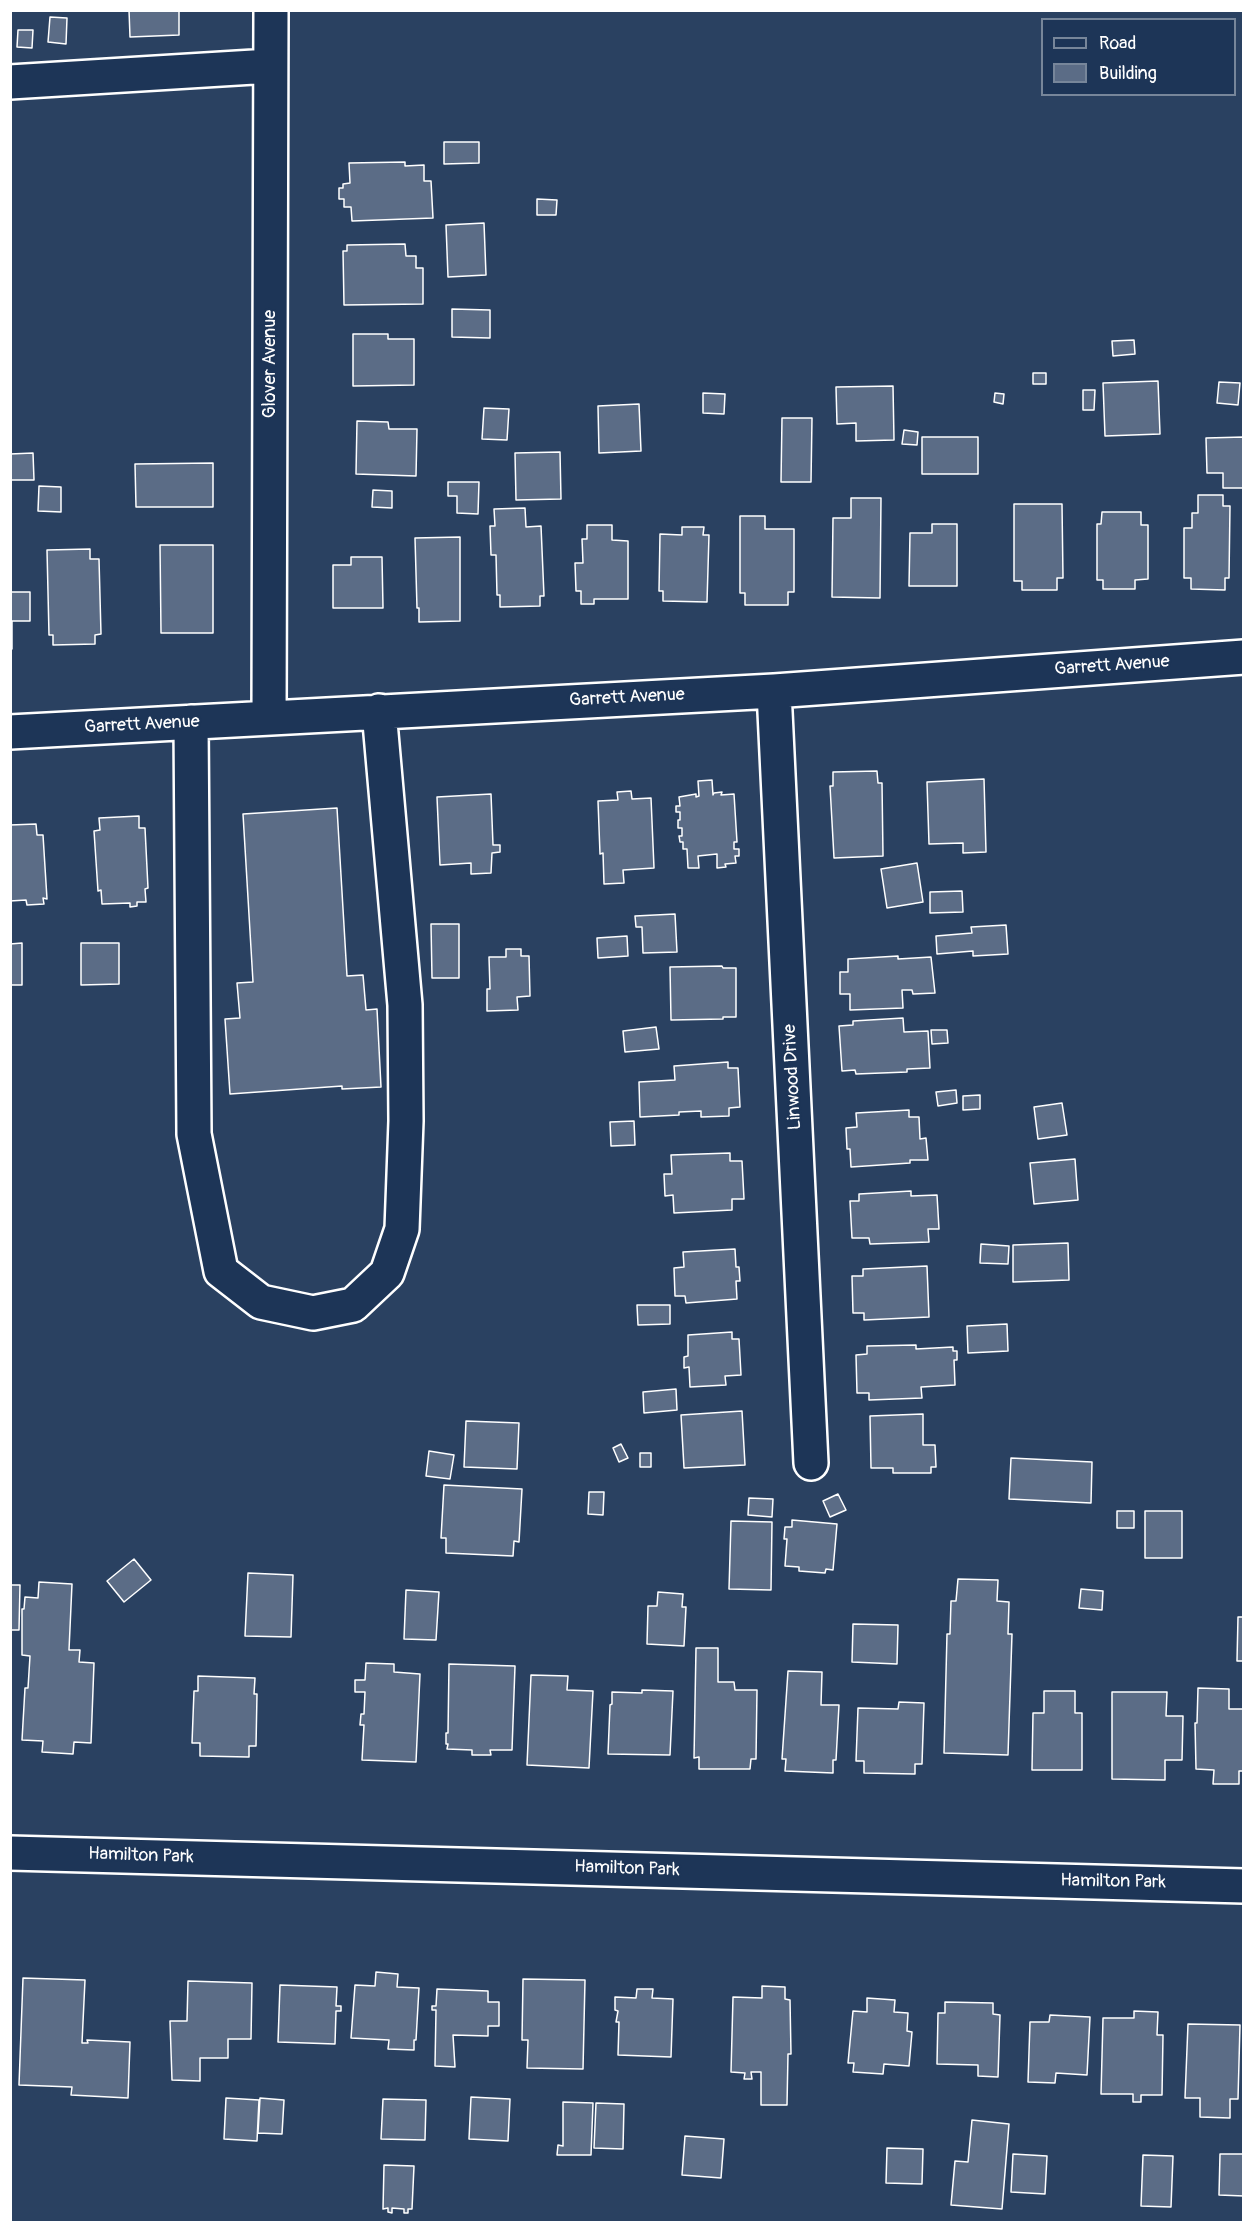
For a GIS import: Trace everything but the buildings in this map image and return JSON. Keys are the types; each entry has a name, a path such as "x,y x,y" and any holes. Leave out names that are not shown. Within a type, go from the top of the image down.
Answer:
{"street":[{"name":"Glover Avenue","path":"269,717 271,10"},
{"path":"10,82 270,66"},
{"name":"Garrett Avenue","path":"10,732 774,691 1244,657"},
{"name":"Linwood Drive","path":"774,691 811,1463"},
{"path":"191,722 194,1134 221,1271 261,1302 314,1313 353,1305 387,1273 402,1229 405,1005 379,711"},
{"name":"Hamilton Park","path":"10,1852 1244,1886"}]}
